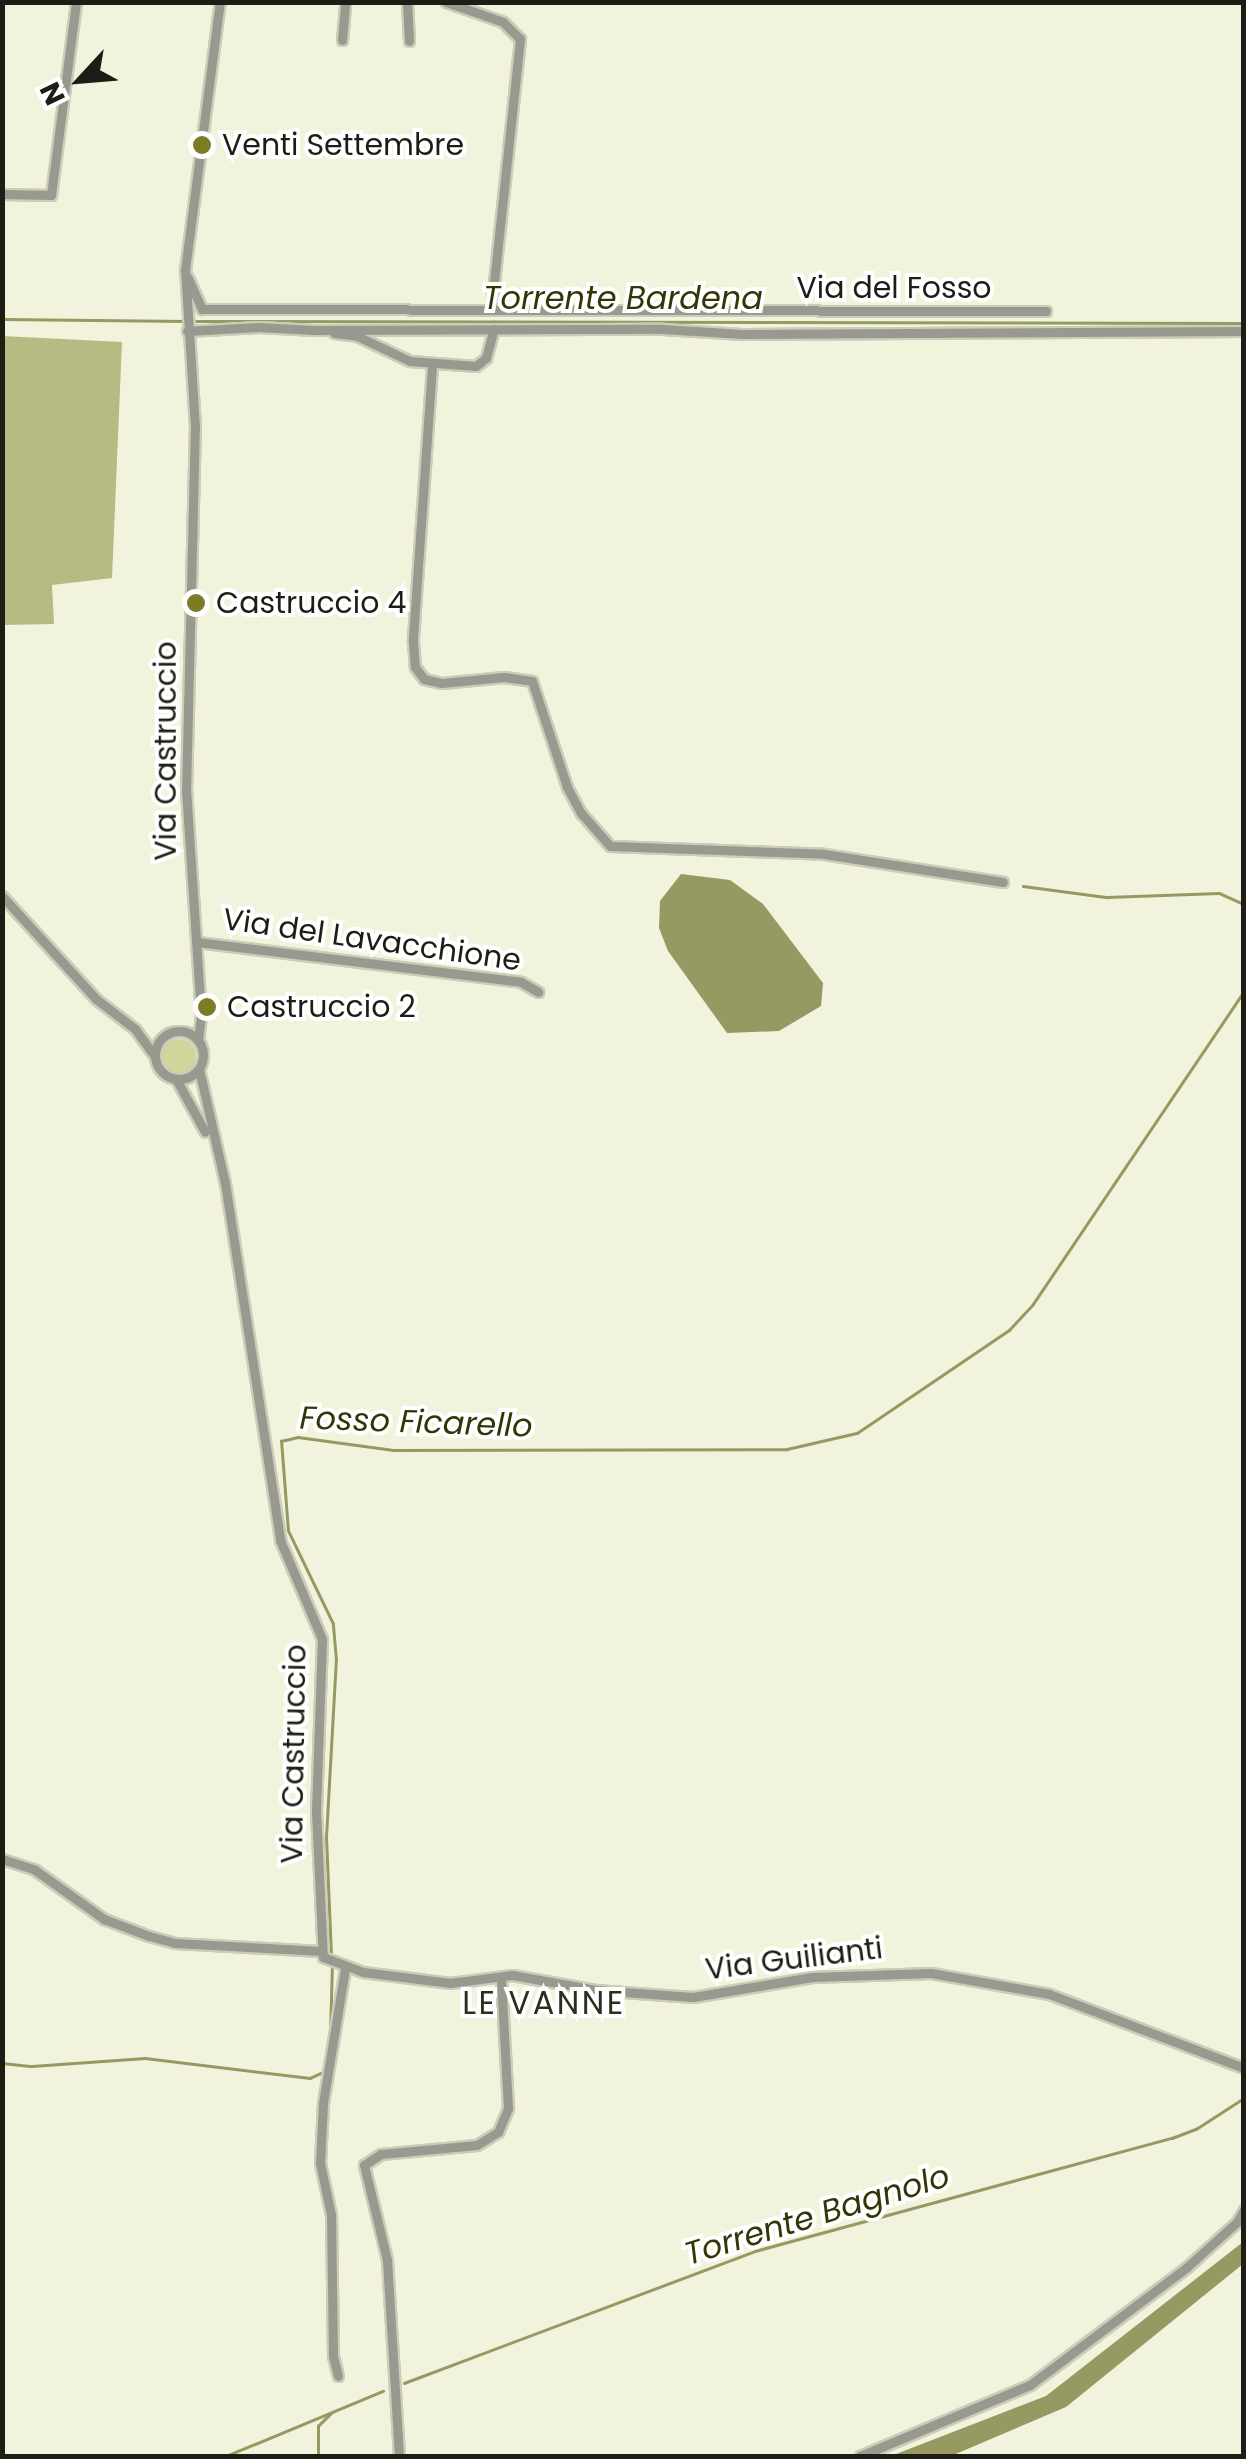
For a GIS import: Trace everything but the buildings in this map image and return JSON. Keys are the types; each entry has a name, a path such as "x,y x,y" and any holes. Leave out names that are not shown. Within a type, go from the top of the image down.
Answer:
{"street":[{"path":"2,194 51,195 76,2"},
{"name":"Via Castruccio","path":"198,1040 197,942 186,792 195,427 185,270 220,2"},
{"path":"342,40 345,2"},
{"path":"407,2 410,42"},
{"path":"446,2 503,22 520,39 491,309"},
{"name":"Via del Fosso","path":"185,270 202,309 1046,312"},
{"path":"187,331 259,327 742,334 1244,331"},
{"path":"311,330 356,336 397,358 432,366 480,364 494,329"},
{"path":"432,366 413,641 415,666 424,678 442,683 504,677 532,681 567,787 582,813 610,846 824,854 1003,882"},
{"path":"2,896 96,999 134,1029 164,1074 176,1079 189,1077 199,1069"},
{"name":"Via del Lavacchione","path":"197,942 521,982 538,992"},
{"name":"Via Castruccio","path":"172,1033 192,1020 198,990"},
{"path":"134,1029 198,1040 203,1054 199,1069 215,1152"},
{"path":"155,1057 158,1043 172,1033"},
{"path":"176,1079 215,1152"},
{"name":"Via Castruccio","path":"215,1152 225,1184 280,1540 322,1638 316,1811 324,1956"},
{"path":"2,1859 35,1870 104,1919 149,1936 324,1956"},
{"name":"Via Guilianti","path":"324,1956 342,1967 450,1983 531,1977 596,1990 693,1996 812,1977 931,1973 1049,1994 1244,2068"},
{"path":"338,2376 333,2356 330,2215 320,2163 322,2103 342,1967"},
{"path":"399,2456 382,2230 364,2165 381,2154 478,2146 498,2132 508,2108 501,1977"},
{"path":"860,2456 1030,2385 1073,2357 1187,2267 1237,2222 1244,2210"}],"shaded area":[{"path":"2,336 122,342 112,578 52,585 54,624 3,625"},
{"path":"681,874 730,880 763,904 823,983 821,1006 779,1031 727,1033 668,951 659,928 660,901"},
{"path":"179,1039 191,1044 196,1056 191,1068 179,1073 167,1068 162,1056 167,1044"},
{"path":"1243,2242 1243,2264 1066,2407 951,2456 891,2456 1046,2396"}],"waterway":[{"name":"Torrente Bardena","path":"2,319 186,321"},
{"name":"Torrente Bardena","path":"194,321 1244,323"},
{"path":"1023,886 1107,897 1219,893 1244,904"},
{"name":"Fosso Ficarello","path":"331,1956 326,1837 336,1660 333,1624 288,1531 281,1441 298,1437 393,1450 787,1449 857,1433 1009,1330 1033,1304 1244,991"},
{"name":"Fosso Ficarello","path":"330,2035 332,1964"},
{"name":"Fosso Ficarello","path":"2,2063 32,2066 145,2058 310,2078 323,2072"},
{"name":"Torrente Bagnolo","path":"404,2383 755,2251 1172,2138 1196,2129 1244,2098"},
{"name":"Torrente Bagnolo","path":"226,2456 383,2391"},
{"path":"318,2456 318,2426 331,2413"}],"place":[{"name":"Venti Settembre","path":"202,145"},
{"name":"Castruccio 4","path":"196,603"},
{"name":"Castruccio 2","path":"207,1007"}],"district":[{"name":"LE VANNE","path":"544,2003"}]}
